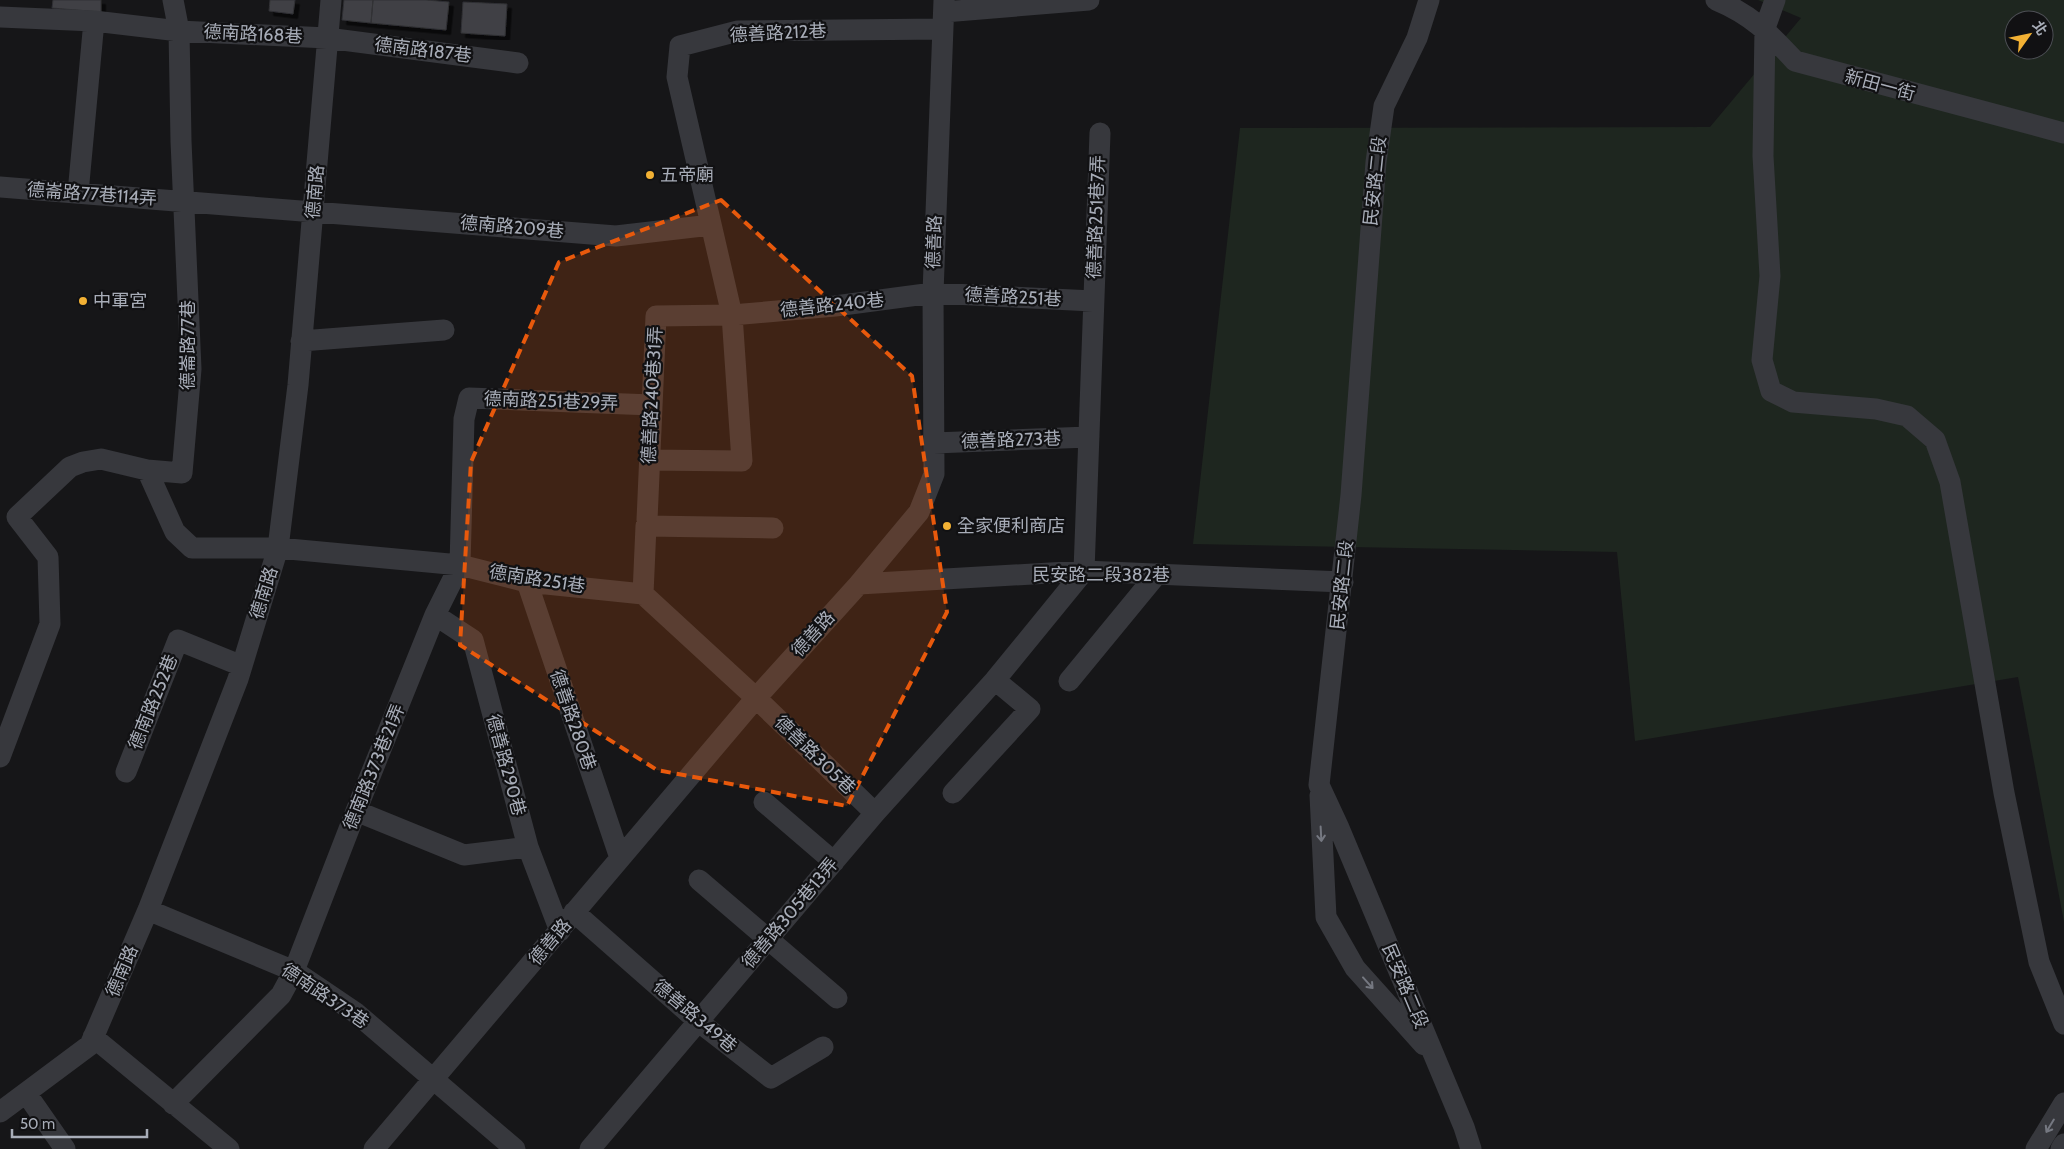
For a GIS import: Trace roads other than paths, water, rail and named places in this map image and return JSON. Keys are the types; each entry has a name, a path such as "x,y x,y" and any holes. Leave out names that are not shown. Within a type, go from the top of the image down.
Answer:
{"street":[{"name":"德崙路77巷","path":"9,514 70,467 83,462 101,459 148,470 182,473 191,369 183,201 179,31 173,0"},
{"name":"德南路","path":"0,1112 90,1045 148,910 242,666 278,548 301,341 331,0"},
{"path":"944,13 1089,0"},
{"name":"民安路二段","path":"1429,0 1416,38 1384,106 1376,162 1351,496 1343,582 1319,785 1339,828 1464,1127 1471,1149"},
{"name":"新田一街","path":"1716,0 1736,8 1765,28 1795,61 1897,90 2064,133"},
{"path":"1775,0 1765,28 1763,156 1770,276 1762,360 1771,391 1793,402 1876,409 1907,416 1934,440 1950,482 2004,793 2039,962 2064,1024"},
{"name":"德善路212巷","path":"649,460 742,460 732,315 677,77 680,46 738,31 944,13"},
{"name":"德善路","path":"374,1149 756,698 858,584 919,512 934,474 932,293 944,13"},
{"path":"0,17 94,21 179,31"},
{"path":"78,193 94,21"},
{"name":"德南路168巷","path":"179,31 328,38"},
{"name":"德南路187巷","path":"328,38 518,62"},
{"name":"德善路251巷7弄","path":"1084,571 1100,133"},
{"name":"德崙路77巷114弄","path":"0,187 313,210"},
{"name":"德南路209巷","path":"313,210 616,236 711,225"},
{"name":"德善路251巷","path":"932,293 1093,301"},
{"name":"德善路240巷","path":"732,315 835,306 932,293"},
{"name":"德善路240巷31弄","path":"647,520 656,316 732,315"},
{"path":"301,341 444,330"},
{"name":"德南路251巷29弄","path":"460,565 464,419 469,398 652,405"},
{"name":"德善路273巷","path":"934,443 1089,437"},
{"name":"德南路251巷","path":"148,470 175,532 192,548 278,548 460,565 527,582 643,594"},
{"path":"0,757 50,624 48,558 9,514"},
{"path":"756,698 643,594 646,526 773,528"},
{"name":"德南路373巷21弄","path":"174,1104 281,995 294,971 435,615 460,565"},
{"name":"民安路二段382巷","path":"858,584 1084,571 1343,582"},
{"name":"德善路305巷13弄","path":"590,1149 875,813 995,680 1084,571"},
{"path":"1069,681 1157,574"},
{"name":"德善路280巷","path":"527,582 620,858"},
{"name":"德善路290巷","path":"435,615 473,640 528,847 560,931"},
{"name":"德南路252巷","path":"126,772 178,640 242,666"},
{"path":"952,793 1030,709 995,680"},
{"name":"德善路305巷","path":"756,698 875,813"},
{"path":"1319,785 1326,916 1355,968 1435,1058"},
{"path":"764,802 834,862"},
{"path":"356,811 464,855 528,847"},
{"path":"699,880 837,998"},
{"name":"德南路373巷","path":"148,910 294,971 356,1014 515,1149"},
{"name":"德善路349巷","path":"574,912 699,1022 771,1078 823,1047"},
{"path":"93,1037 229,1149"},
{"path":"26,1093 65,1149"},
{"path":"2036,1149 2064,1103"},
{"path":"2061,1149 2064,1144"}],"place":[{"name":"五帝廟","path":"650,175"},
{"name":"中軍宮","path":"83,301"},
{"name":"全家便利商店","path":"947,526"}]}
